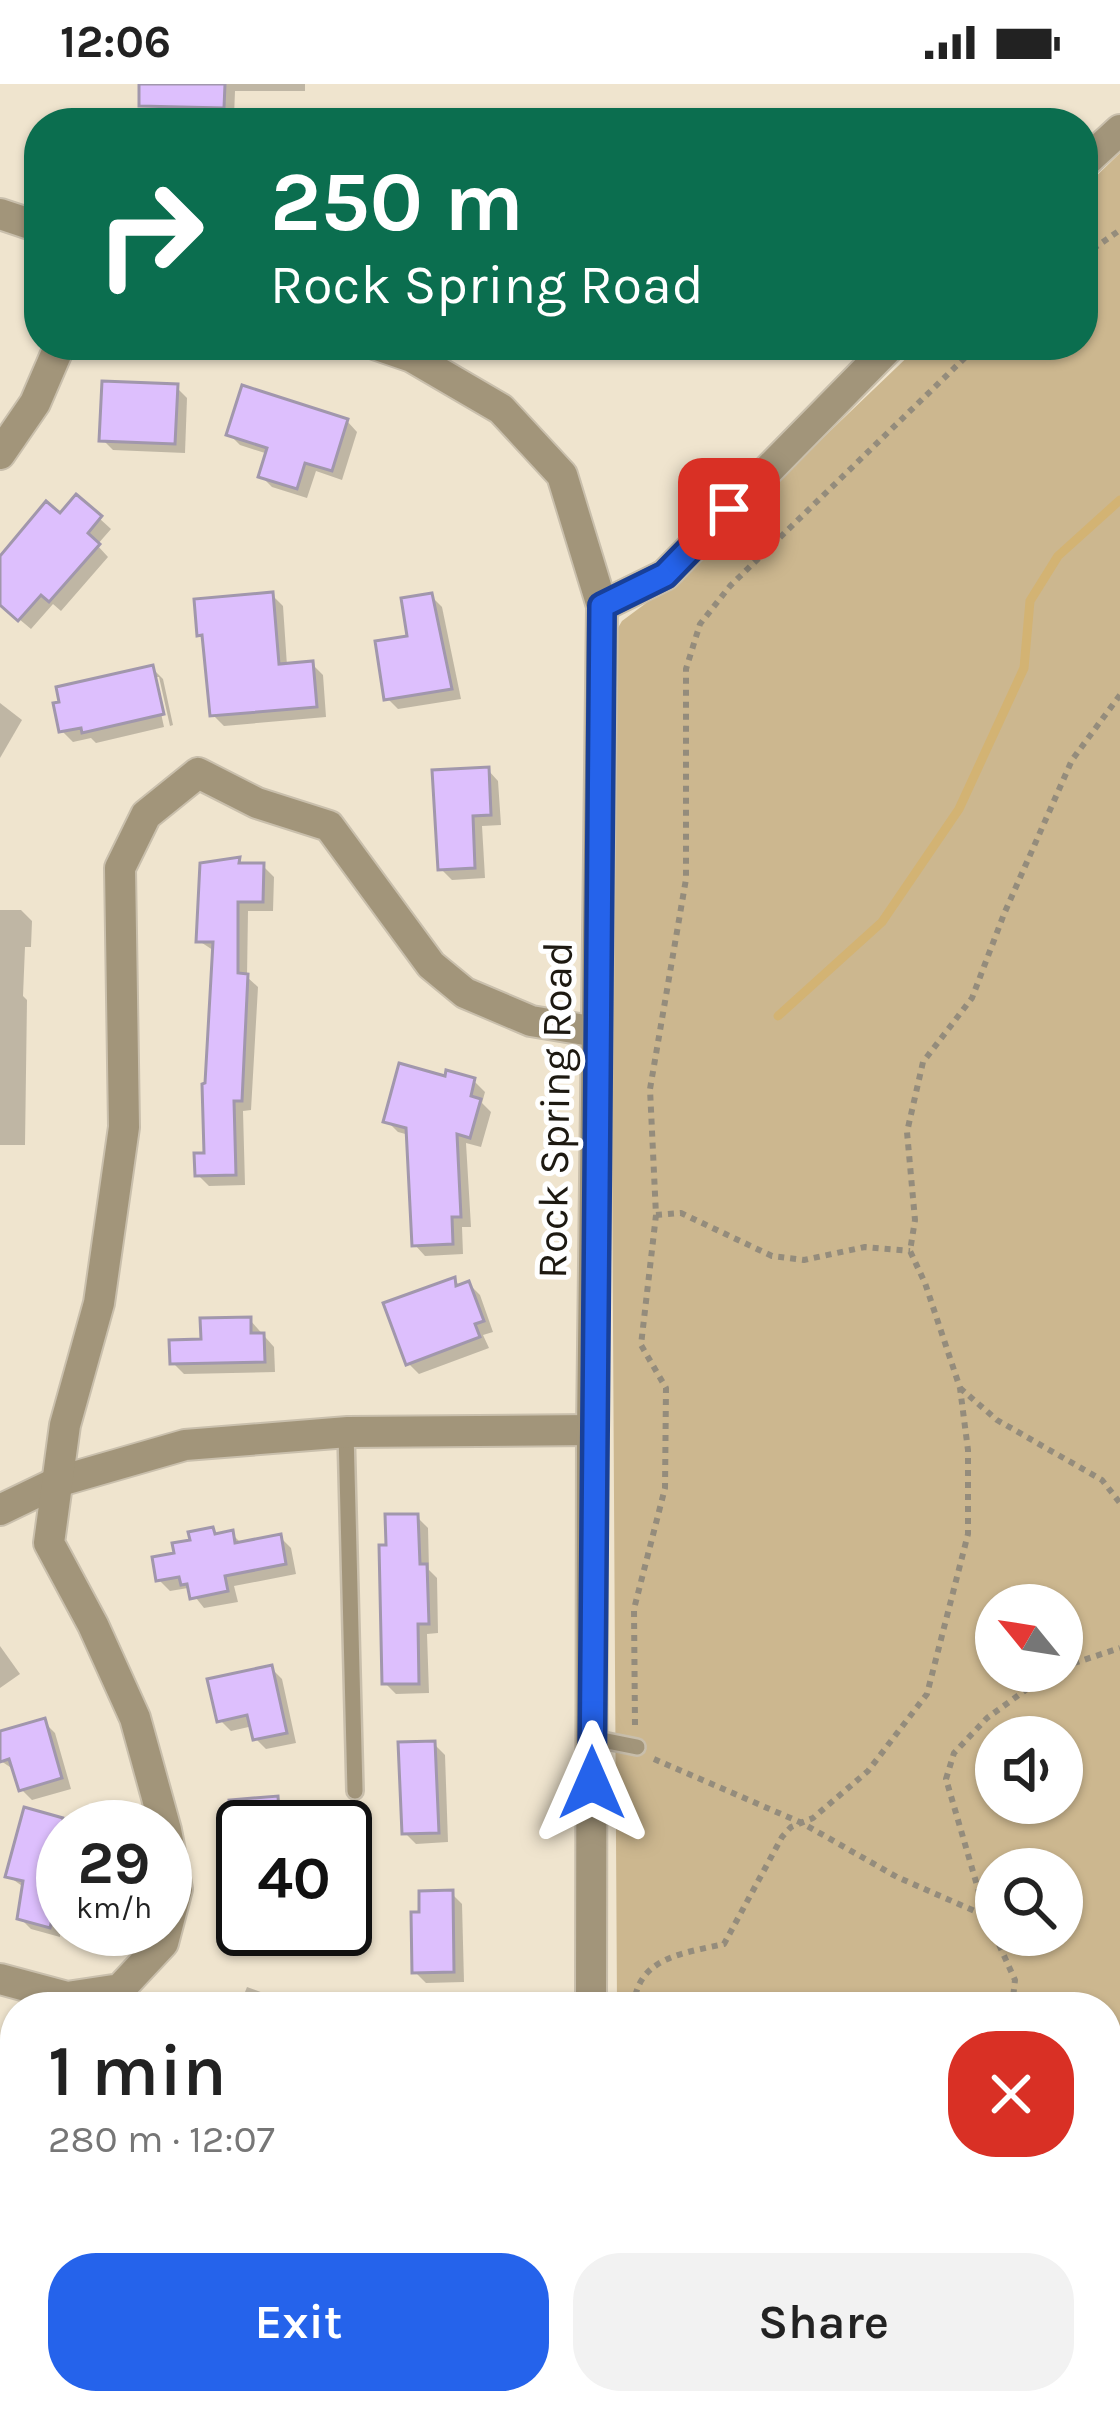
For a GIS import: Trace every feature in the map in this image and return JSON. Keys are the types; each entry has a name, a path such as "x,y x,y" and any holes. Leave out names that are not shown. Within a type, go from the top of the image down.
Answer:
{"street":[{"path":"0,454 35,404 54,360"},
{"name":"Rock Spring Road","path":"417,360 501,409 562,475 602,606 591,1992"},
{"path":"602,606 665,575 876,360"},
{"path":"100,1992 120,1989 163,1943 177,1888 135,1718 93,1624 49,1543 65,1426 99,1303 124,1126 120,868 146,815 198,773 257,803 329,826 431,965 465,993 531,1021 597,1032"},
{"path":"0,1510 60,1481 185,1445 346,1432 592,1430"},
{"path":"0,1979 48,1992"}],"lane":[{"path":"346,1432 355,1792"},
{"path":"592,1738 637,1748"}],"path":[{"path":"963,360 730,586 700,624 686,669 686,879 650,1089 656,1215 640,1345 667,1388 665,1488 634,1609 637,1748 666,1767 802,1823 898,1876 975,1911"},
{"path":"638,1992 643,1975 656,1962 724,1944 782,1837 827,1808 868,1772 926,1694 968,1534 968,1450 960,1388 910,1251 915,1220 907,1132 923,1062 972,998 1072,760 1120,695"},
{"path":"656,1215 681,1214 772,1256 804,1259 865,1247 910,1251"},
{"path":"960,1388 997,1420 1102,1480 1120,1503"},
{"path":"1083,1660 1120,1648"},
{"path":"975,1878 946,1778 954,1753 987,1718 1023,1692"},
{"path":"1004,1956 1015,1980 1014,1992"}],"shaded area":[{"path":"1120,153 1120,1992 617,1992 609,643 622,621 665,589 904,360 1098,360 1098,174"}],"building":[{"path":"139,84 225,84 224,108 139,106"},
{"path":"102,381 178,384 175,444 99,441"},
{"path":"242,385 348,419 332,471 305,463 297,489 258,477 267,448 226,435"},
{"path":"76,494 102,516 88,533 100,544 49,602 41,595 18,621 0,605 0,556 46,501 60,513"},
{"path":"273,592 279,664 313,661 317,707 210,716 194,599"},
{"path":"432,593 452,689 384,700 375,641 407,636 401,598"},
{"path":"153,665 164,714 82,733 81,728 59,732 53,703 59,702 56,687"},
{"path":"489,767 491,815 473,816 475,868 438,870 432,770"},
{"path":"240,857 239,863 264,863 263,902 238,902 238,973 248,974 242,1101 234,1101 236,1175 195,1176 194,1153 204,1153 202,1084 213,942 196,942 200,863"},
{"path":"399,1063 445,1076 446,1070 475,1078 471,1096 481,1099 470,1138 457,1134 461,1217 452,1217 453,1244 412,1246 406,1128 383,1122"},
{"path":"455,1277 456,1286 469,1281 484,1321 475,1324 480,1337 406,1365 383,1303"},
{"path":"251,1317 251,1333 264,1333 265,1362 170,1364 169,1340 201,1339 200,1318"},
{"path":"385,1514 418,1514 420,1564 427,1564 429,1624 418,1624 419,1684 382,1684 379,1545 386,1545"},
{"path":"213,1527 215,1534 233,1530 235,1543 281,1534 286,1564 225,1576 228,1591 190,1599 187,1584 181,1585 179,1577 156,1581 152,1557 174,1553 172,1543 190,1540 188,1532"},
{"path":"272,1665 287,1733 253,1740 247,1715 217,1722 207,1679"},
{"path":"45,1718 62,1778 19,1791 9,1759 0,1762 0,1731"},
{"path":"435,1741 439,1833 402,1834 398,1742"},
{"path":"278,1796 278,1800 229,1800"},
{"path":"24,1807 36,1810 36,1924 17,1919 23,1881 5,1877"},
{"path":"453,1890 454,1972 412,1973 411,1912 419,1912 419,1891"}],"waterway":[{"path":"778,1016 882,922 959,809 1024,668 1030,601 1058,556 1120,500"}],"route":[{"path":"592,1783 602,606 665,575 729,509"}]}
